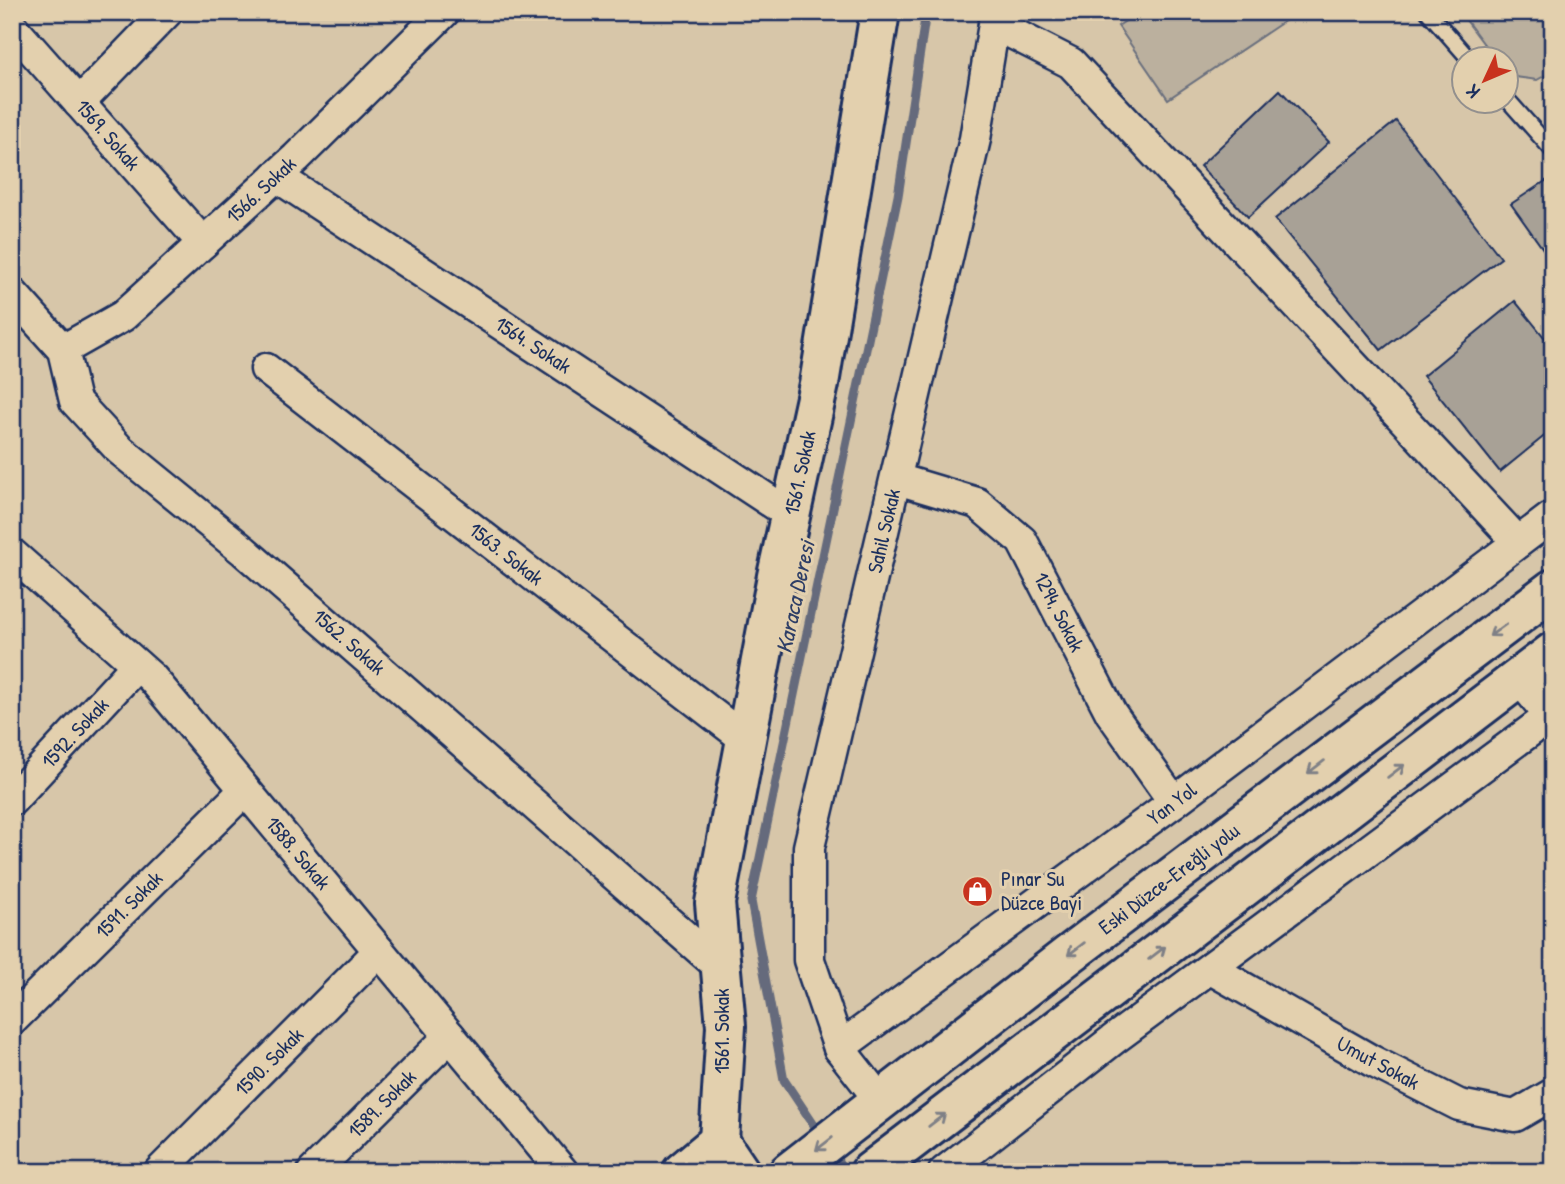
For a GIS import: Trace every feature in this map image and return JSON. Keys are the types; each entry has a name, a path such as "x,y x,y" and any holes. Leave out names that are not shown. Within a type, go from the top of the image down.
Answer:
{"main road":[{"name":"1561. Sokak","path":"729,1156 726,1026 715,902 745,739 819,384 880,12"},
{"name":"Eski Düzce-Ereğli yolu","path":"790,1170 1553,589"},
{"path":"876,1167 1553,652"},
{"path":"682,1172 729,1156"}],"street":[{"path":"79,103 167,12"},
{"name":"1566. Sokak","path":"64,351 123,316 276,176 444,12"},
{"path":"995,18 1071,63 1518,542"},
{"name":"Sahil Sokak","path":"839,1048 809,960 809,847 975,139 995,18"},
{"name":"1569. Sokak","path":"12,27 203,243"},
{"name":"1564. Sokak","path":"276,176 791,515"},
{"name":"1562. Sokak","path":"12,293 64,351 75,401 120,450 244,551 721,968"},
{"name":"1563. Sokak","path":"266,369 745,739"},
{"name":"1294, Sokak","path":"897,479 977,503 1022,541 1111,713 1174,802"},
{"name":"Yan Yol","path":"839,1048 1174,802 1553,516"},
{"name":"1588. Sokak","path":"12,554 137,665 245,790 563,1172"},
{"name":"1592. Sokak","path":"12,800 137,665"},
{"path":"944,1172 1103,1048 1551,715 1518,677"},
{"name":"1591. Sokak","path":"12,1020 245,790"},
{"name":"1590. Sokak","path":"159,1172 379,951"},
{"name":"Umut Sokak","path":"1211,969 1372,1061 1459,1105 1515,1116 1553,1094"},
{"path":"1078,1012 1103,1048"},
{"name":"1589. Sokak","path":"313,1172 450,1036"},
{"path":"839,1048 867,1109"}],"lane":[{"path":"1428,12 1458,46"},
{"path":"1520,114 1553,151"}],"shaded area":[{"path":"1139,12 1298,12 1168,99 1118,26"},
{"path":"1460,12 1553,12 1553,71 1537,80 1520,78 1520,46 1485,46"}],"building":[{"path":"1280,90 1329,142 1248,217 1200,166"},
{"path":"1396,121 1501,258 1381,350 1275,219"},
{"path":"1553,176 1553,263 1511,204"},
{"path":"1515,301 1553,348 1553,429 1500,472 1423,376"}],"waterway":[{"name":"Karaca Deresi","path":"822,1137 784,1080 751,901 898,196 926,12"},
{"name":"Karaca Deresi","path":"832,1152 845,1172"}],"place":[{"name":"Pınar Su Düzce Bayi","path":"978,891"}]}
